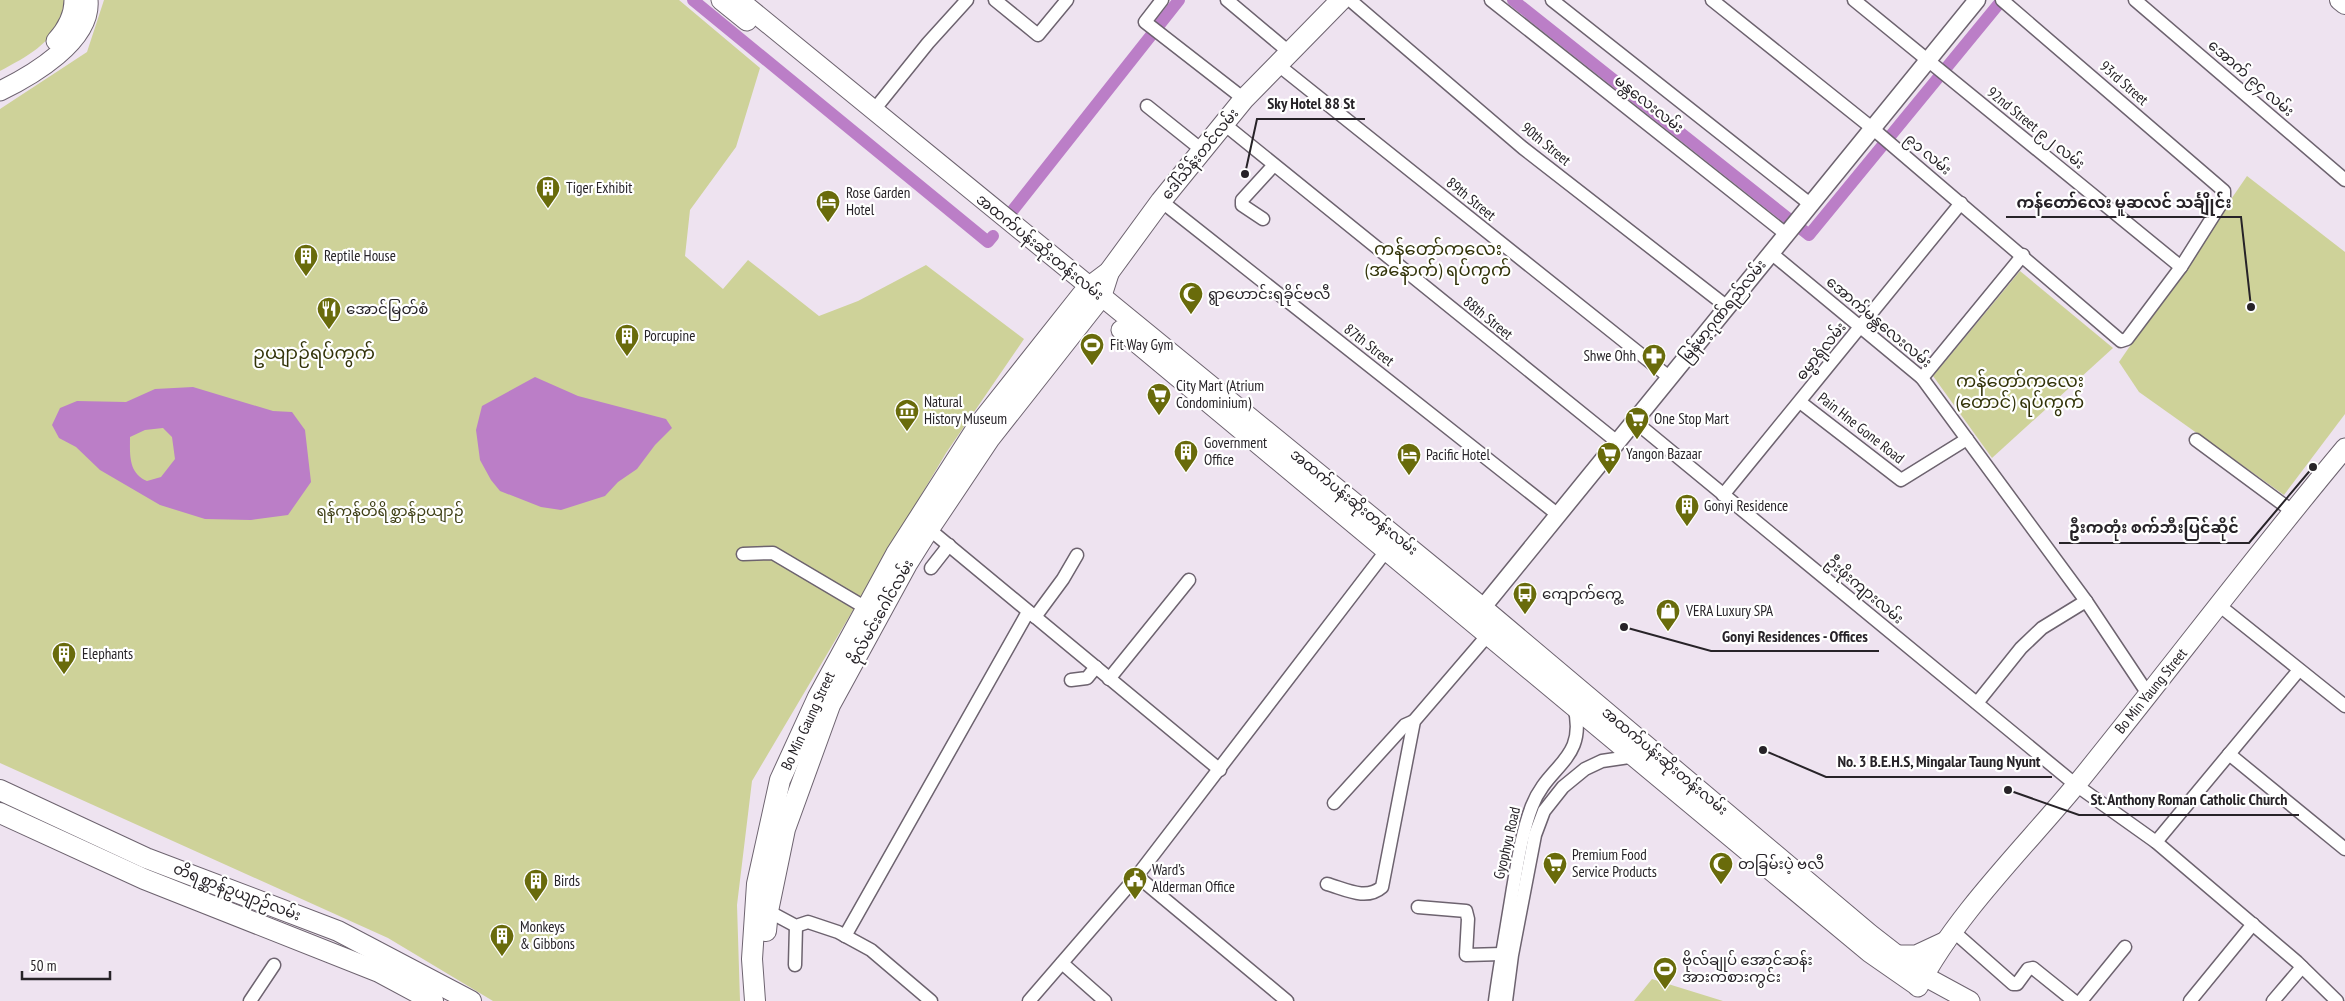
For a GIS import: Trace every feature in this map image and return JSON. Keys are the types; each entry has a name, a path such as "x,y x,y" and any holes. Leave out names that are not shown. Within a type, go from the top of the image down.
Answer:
{"main road":[{"path":"0,82 37,61 63,33 74,9 74,0"},
{"path":"0,92 32,75 52,61 81,26 88,8 88,0"},
{"name":"အထက်ပန်းဆိုးတန်းလမ်း","path":"721,0 870,115 1322,487 1482,607 1897,955 1919,990 1970,1001"},
{"name":"အထက်ပန်းဆိုးတန်းလမ်း","path":"740,0 870,115"},
{"path":"2340,0 2345,4"},
{"name":"ဒေါ်သိန်းတင်လမ်း","path":"1091,296 1162,201 1244,99 1338,2"},
{"name":"Bo Min Gaung Street","path":"755,1001 752,958 761,916 757,884 780,780 818,697 866,608 921,532 978,426 1038,349 1091,296"},
{"name":"ဗိုလ်မင်းဂေါင်လမ်း","path":"767,1001 761,916 785,829 830,705 907,564 921,532 1091,296"},
{"name":"Bo Min Yaung Street","path":"1919,990 1950,936 2076,785 2220,606 2292,511 2345,448"},
{"name":"အထက်ပန်းဆိုးတန်းလမ်း","path":"1322,487 1386,551 1487,636 1636,756 1870,953 1895,981 1946,1001"},
{"name":"တိရစ္ဆာန်ဥယျာဉ်လမ်း","path":"0,790 146,858 338,930 472,1001"},
{"name":"တိရစ္ဆာန်ဥယျာဉ်လမ်း","path":"0,813 144,879 379,972 433,1001"},
{"path":"1897,955 1916,954 1950,936"}],"street":[{"path":"870,115 928,43 967,0"},
{"path":"995,0 1038,35 1067,0"},
{"path":"1162,0 1145,22 1244,99"},
{"name":"89th Street","path":"1227,0 1283,58 1669,377"},
{"name":"မန္တလေးလမ်း","path":"1491,0 1786,234"},
{"name":"မန္တလေးလမ်း","path":"1552,0 1810,204"},
{"name":"၉၁ လမ်း","path":"1712,0 1872,128 2023,255 2121,341 2126,339 2181,267"},
{"name":"92nd Street ၉၂ လမ်း","path":"1854,0 2181,267"},
{"name":"မြန်မာ့ဂုဏ်ရည်လမ်း","path":"1471,622 1633,420 1872,128 1922,55 1977,0"},
{"name":"93rd Street","path":"2002,0 2224,192 2224,199 2181,267"},
{"name":"အောက် ၉၄ လမ်း","path":"2135,0 2345,180"},
{"name":"90th Street","path":"1338,2 1726,306"},
{"path":"1147,106 1202,150"},
{"name":"88th Street","path":"1224,124 1273,166 1616,441"},
{"path":"1263,219 1242,205 1242,200 1273,166"},
{"name":"87th Street","path":"1162,201 1557,514"},
{"name":"ဓမ္မာရုံလမ်း","path":"1724,494 1961,203"},
{"name":"အောက်မန္တလေးလမ်း","path":"1771,253 1922,378 2086,601 2148,694"},
{"path":"1922,378 2023,255"},
{"name":"Pain Hne Gone Road","path":"1800,402 1902,480 1967,439"},
{"name":"ဦးဖိုးကျားလမ်း","path":"1633,420 2076,785 2156,842 2302,967 2337,1001"},
{"path":"2196,440 2292,511"},
{"path":"921,532 949,545 1220,770"},
{"path":"931,568 949,545"},
{"path":"1029,1001 1137,876 1386,551"},
{"path":"743,554 773,553 866,608"},
{"path":"845,936 1032,614 1077,555"},
{"path":"1109,679 1189,580"},
{"path":"1977,703 2028,641 2042,628 2086,601"},
{"path":"2220,606 2345,706"},
{"path":"1334,802 1404,725 1414,721 1487,636"},
{"path":"1071,680 1087,678 1096,667"},
{"path":"2156,842 2300,670"},
{"name":"Gyophyu Road","path":"1495,1001 1523,836 1532,804 1548,779 1575,746 1579,724 1574,706"},
{"path":"1326,884 1360,894 1376,893 1382,887 1414,721"},
{"path":"2229,754 2345,849"},
{"name":"Gyophyu Road","path":"1506,1001 1512,955 1535,835 1544,811 1563,787 1586,769 1602,761 1636,756"},
{"path":"1137,876 1287,1001"},
{"path":"1418,907 1466,912 1468,919 1466,955 1502,954"},
{"path":"761,916 796,926 808,922 845,936 870,950 932,1001"},
{"path":"2190,1001 2253,924"},
{"path":"796,926 796,965"},
{"path":"1950,936 2013,984 2017,984 2028,969 2033,968 2074,1001"},
{"path":"2081,1001 2125,947"},
{"path":"1062,963 1106,1001"},
{"path":"250,1001 274,965"},
{"path":"2273,1001 2302,967"}],"green space":[{"path":"0,0 65,0 65,2 58,25 45,42 28,55 0,71"},
{"name":"ရန်ကုန်တိရိစ္ဆာန်ဥယျာဉ်","path":"104,0 679,0 760,68 736,147 690,210 685,256 723,289 748,260 819,316 858,301 926,265 1024,339 946,453 752,781 737,905 740,1001 493,1001 388,938 0,763 0,109 87,52"},
{"path":"2247,176 2345,252 2345,414 2284,495 2139,392 2119,362"},
{"path":"2020,271 2113,348 1992,458 1933,376"},
{"name":"ဗိုလ်ချုပ် အောင်ဆန်း အားကစားကွင်း","path":"1652,979 1723,1001 1634,1001"}],"shaded area":[{"path":"535,377 578,396 666,419 672,428 655,445 637,469 618,482 605,496 561,510 541,507 500,491 491,480 480,460 476,430 482,406"},
{"path":"193,387 273,411 292,412 305,430 311,482 288,515 251,520 205,519 160,505 100,470 76,447 59,438 52,425 60,408 77,401 126,402 155,389","holes":["163,428 172,437 175,459 161,477 147,481 141,478 136,473 131,462 130,437 145,430"]}],"waterway":[{"path":"693,0 988,242 993,236"},
{"path":"1013,210 1179,0"},
{"path":"1513,0 1809,235 2002,0"}],"place":[{"name":"Sky Hotel 88 St","path":"1245,174"},
{"name":"Tiger Exhibit","path":"548,209"},
{"name":"Rose Garden Hotel","path":"828,223"},
{"name":"Reptile House","path":"306,277"},
{"name":"ကန်တော်လေး မူဆလင် သင်္ချိုင်း","path":"2251,307"},
{"name":"ရွာဟောင်းရခိုင်ဗလီ","path":"1191,315"},
{"name":"အောင်မြတ်စံ","path":"329,330"},
{"name":"Porcupine","path":"627,357"},
{"name":"Fit Way Gym","path":"1092,366"},
{"name":"Shwe Ohh","path":"1654,377"},
{"name":"City Mart (Atrium Condominium)","path":"1159,416"},
{"name":"Natural History Museum","path":"907,432"},
{"name":"One Stop Mart","path":"1637,440"},
{"name":"ဦးကတုံး စက်ဘီးပြင်ဆိုင်","path":"2313,467"},
{"name":"Government Office","path":"1186,473"},
{"name":"Yangon Bazaar","path":"1609,475"},
{"name":"Pacific Hotel","path":"1409,476"},
{"name":"Gonyi Residence","path":"1687,527"},
{"name":"ကျောက်ကွေ့","path":"1525,615"},
{"name":"Gonyi Residences - Offices","path":"1624,627"},
{"name":"VERA Luxury SPA","path":"1668,632"},
{"name":"Elephants","path":"64,675"},
{"name":"No. 3 B.E.H.S, Mingalar Taung Nyunt","path":"1763,750"},
{"name":"St. Anthony Roman Catholic Church","path":"2008,790"},
{"name":"Premium Food Service Products","path":"1555,885"},
{"name":"တခြမ်းပဲ့ ဗလီ","path":"1721,885"},
{"name":"Ward’s Alderman Office","path":"1135,900"},
{"name":"Birds","path":"536,902"},
{"name":"Monkeys & Gibbons","path":"502,957"},
{"name":"ဗိုလ်ချုပ် အောင်ဆန်း အားကစားကွင်း","path":"1665,990"}],"district":[{"name":"ကန်တော်ကလေး (အနောက်) ရပ်ကွက်","path":"1438,259"},
{"name":"ဥယျာဉ်ရပ်ကွက်","path":"314,353"},
{"name":"ကန်တော်ကလေး (တောင်) ရပ်ကွက်","path":"2020,391"}]}
